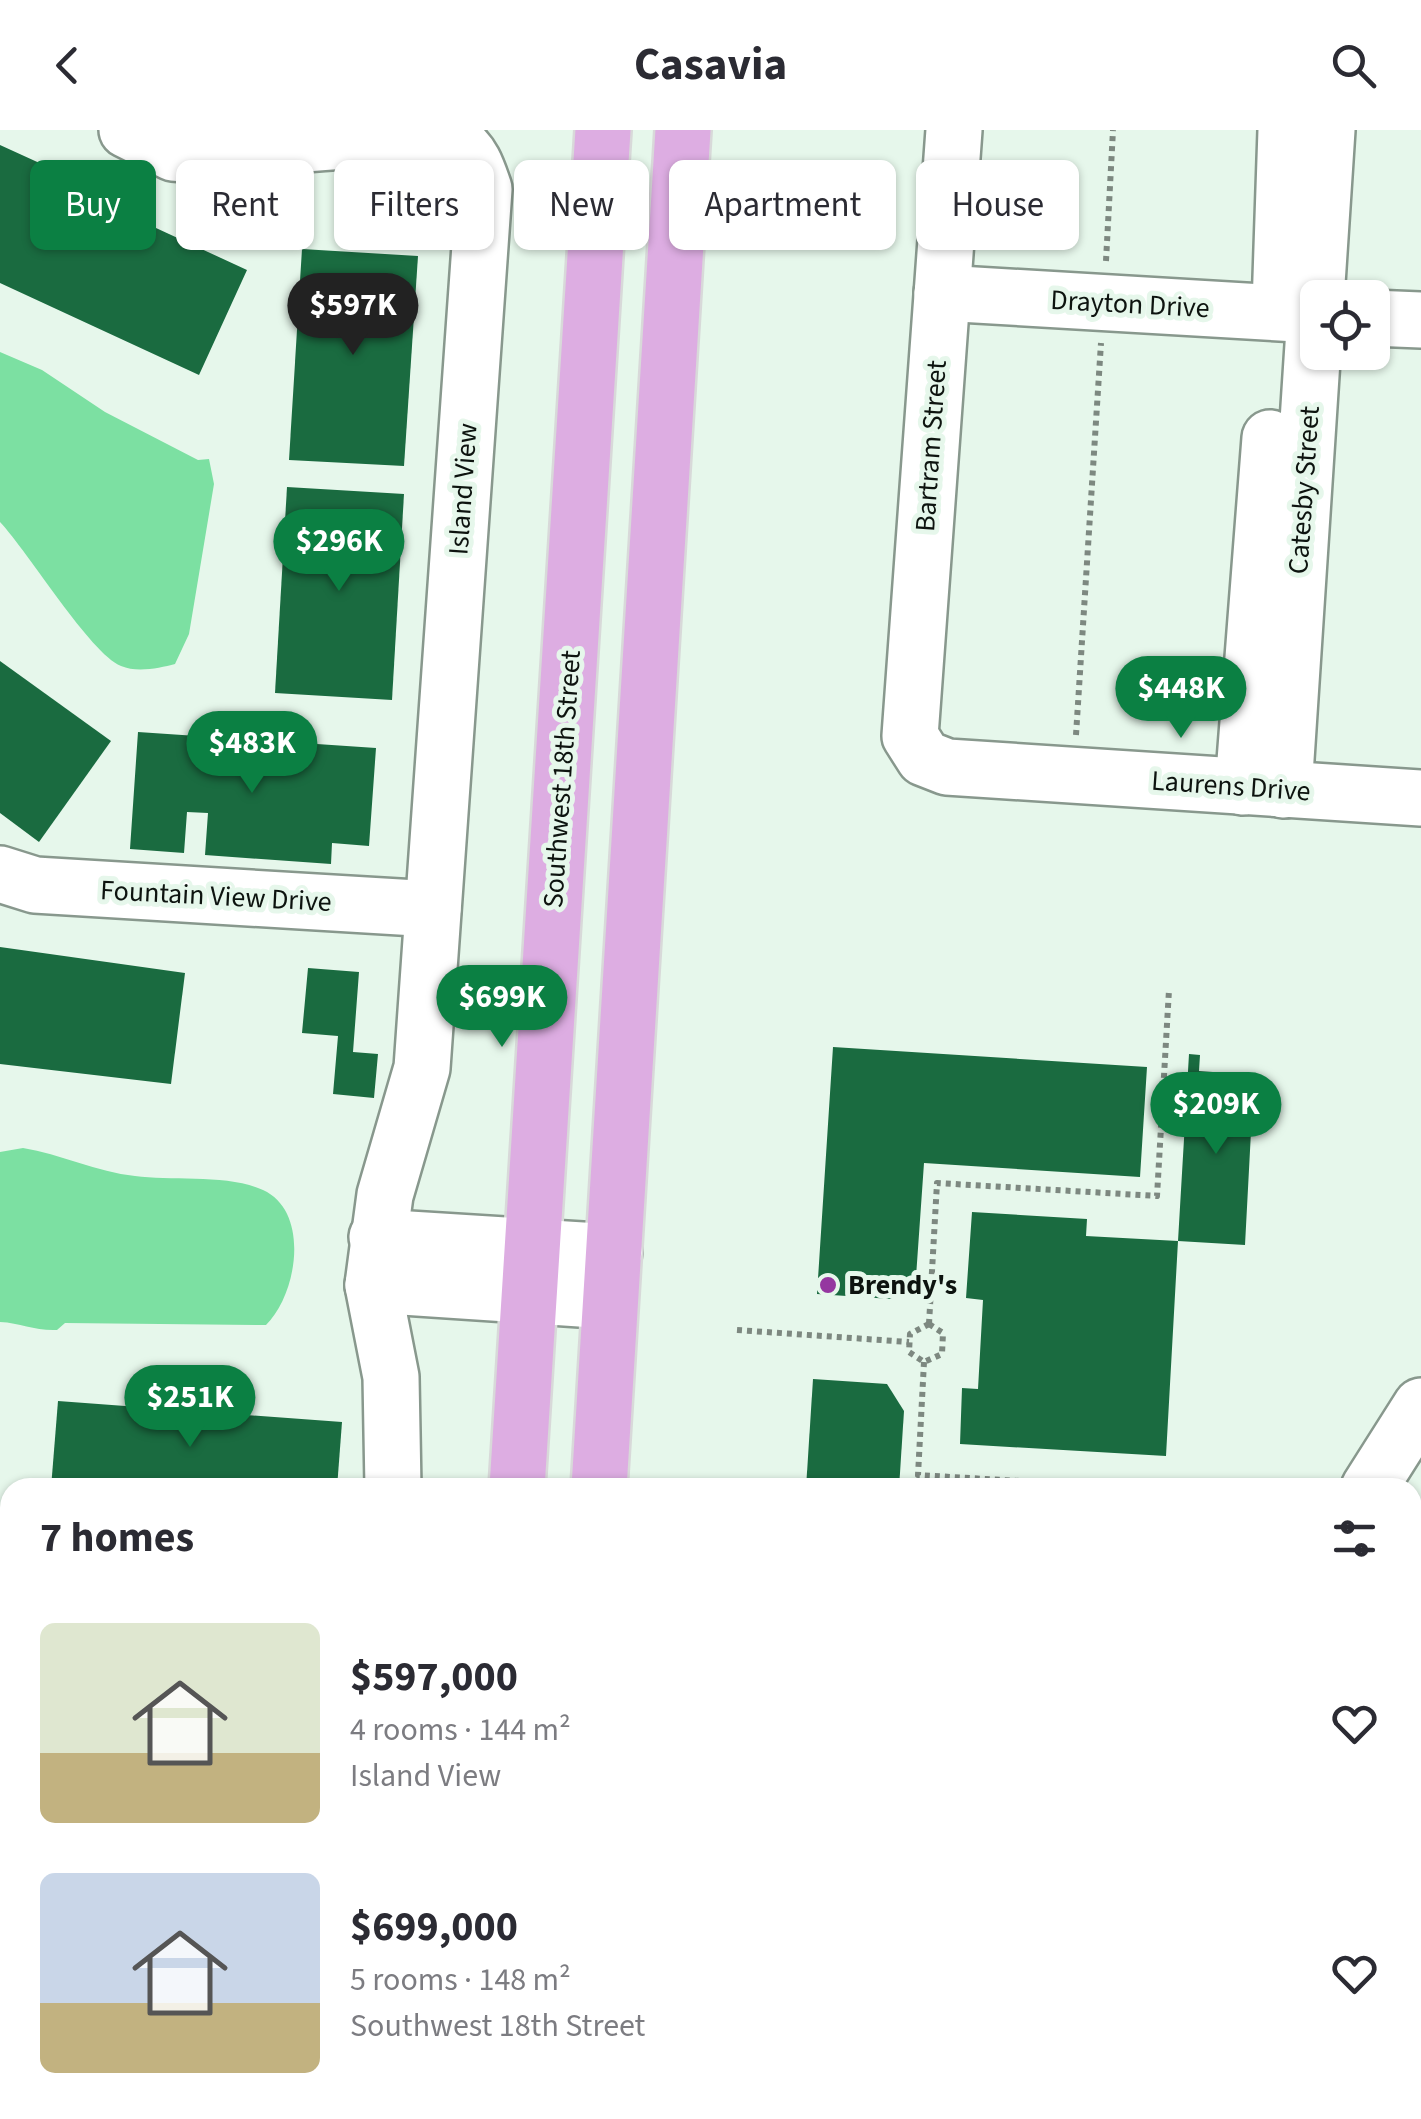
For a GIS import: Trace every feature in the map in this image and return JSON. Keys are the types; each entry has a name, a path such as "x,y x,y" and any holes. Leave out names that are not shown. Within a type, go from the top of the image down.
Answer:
{"main road":[{"name":"Southwest 18th Street","path":"519,1478 603,130"},
{"path":"600,1478 683,130"}],"street":[{"name":"Island View","path":"127,130 173,153 198,156 377,130 404,130 457,143 475,163 484,189 422,1068 375,1261 391,1377 393,1478"},
{"name":"Bartram Street","path":"924,758 910,736 954,130"},
{"name":"Catesby Street","path":"1286,130 1301,280"},
{"name":"Catesby Street","path":"1308,280 1328,130"},
{"name":"Drayton Drive","path":"942,293 1300,314"},
{"path":"1390,319 1421,320"},
{"name":"Catesby Street","path":"1264,788 1300,361"},
{"name":"Laurens Drive","path":"924,758 947,767 1421,798"},
{"name":"Fountain View Drive","path":"0,874 35,885 433,909"},
{"path":"375,1261 612,1277"},
{"path":"1375,1478 1421,1406"}],"path":[{"path":"1073,776 1113,130"},
{"path":"929,1324 938,1183 1157,1196 1169,990"},
{"path":"924,1362 909,1352 910,1334 929,1324"},
{"path":"924,1362 942,1354 943,1333 929,1324"},
{"path":"737,1330 910,1342"},
{"path":"924,1362 918,1475 969,1478"}],"shaded area":[{"path":"0,352 42,370 105,412 198,460 209,459 214,484 189,634 175,664 134,669 108,657 0,522"},
{"path":"23,1148 121,1174 217,1180 263,1190 278,1201 293,1234 291,1275 277,1311 266,1325 65,1323 57,1330 49,1330 0,1322 0,1152"}],"building":[{"path":"0,145 33,160 30,250 156,250 156,228 176,237 176,250 204,250 247,270 199,375 0,283"},
{"path":"302,250 418,256 404,466 289,460"},
{"path":"287,487 404,494 392,700 275,693"},
{"path":"0,661 111,741 39,842 0,813"},
{"path":"138,732 376,748 369,846 332,843 331,864 205,855 208,813 187,812 184,853 130,849"},
{"path":"0,947 185,973 171,1084 0,1064"},
{"path":"308,968 359,972 353,1052 378,1054 374,1098 333,1094 338,1036 302,1033"},
{"path":"833,1047 1147,1067 1140,1177 924,1163 916,1277 891,1299 817,1294"},
{"path":"1189,1054 1200,1055 1199,1071 1254,1075 1245,1245 1178,1241"},
{"path":"972,1212 1087,1219 1086,1236 1178,1241 1166,1456 960,1444 962,1388 978,1389 983,1300 966,1298"},
{"path":"813,1379 887,1384 904,1411 900,1478 807,1478"},
{"path":"58,1401 342,1422 338,1478 52,1478"}],"place":[{"name":"Brendy's","path":"828,1285"}]}
